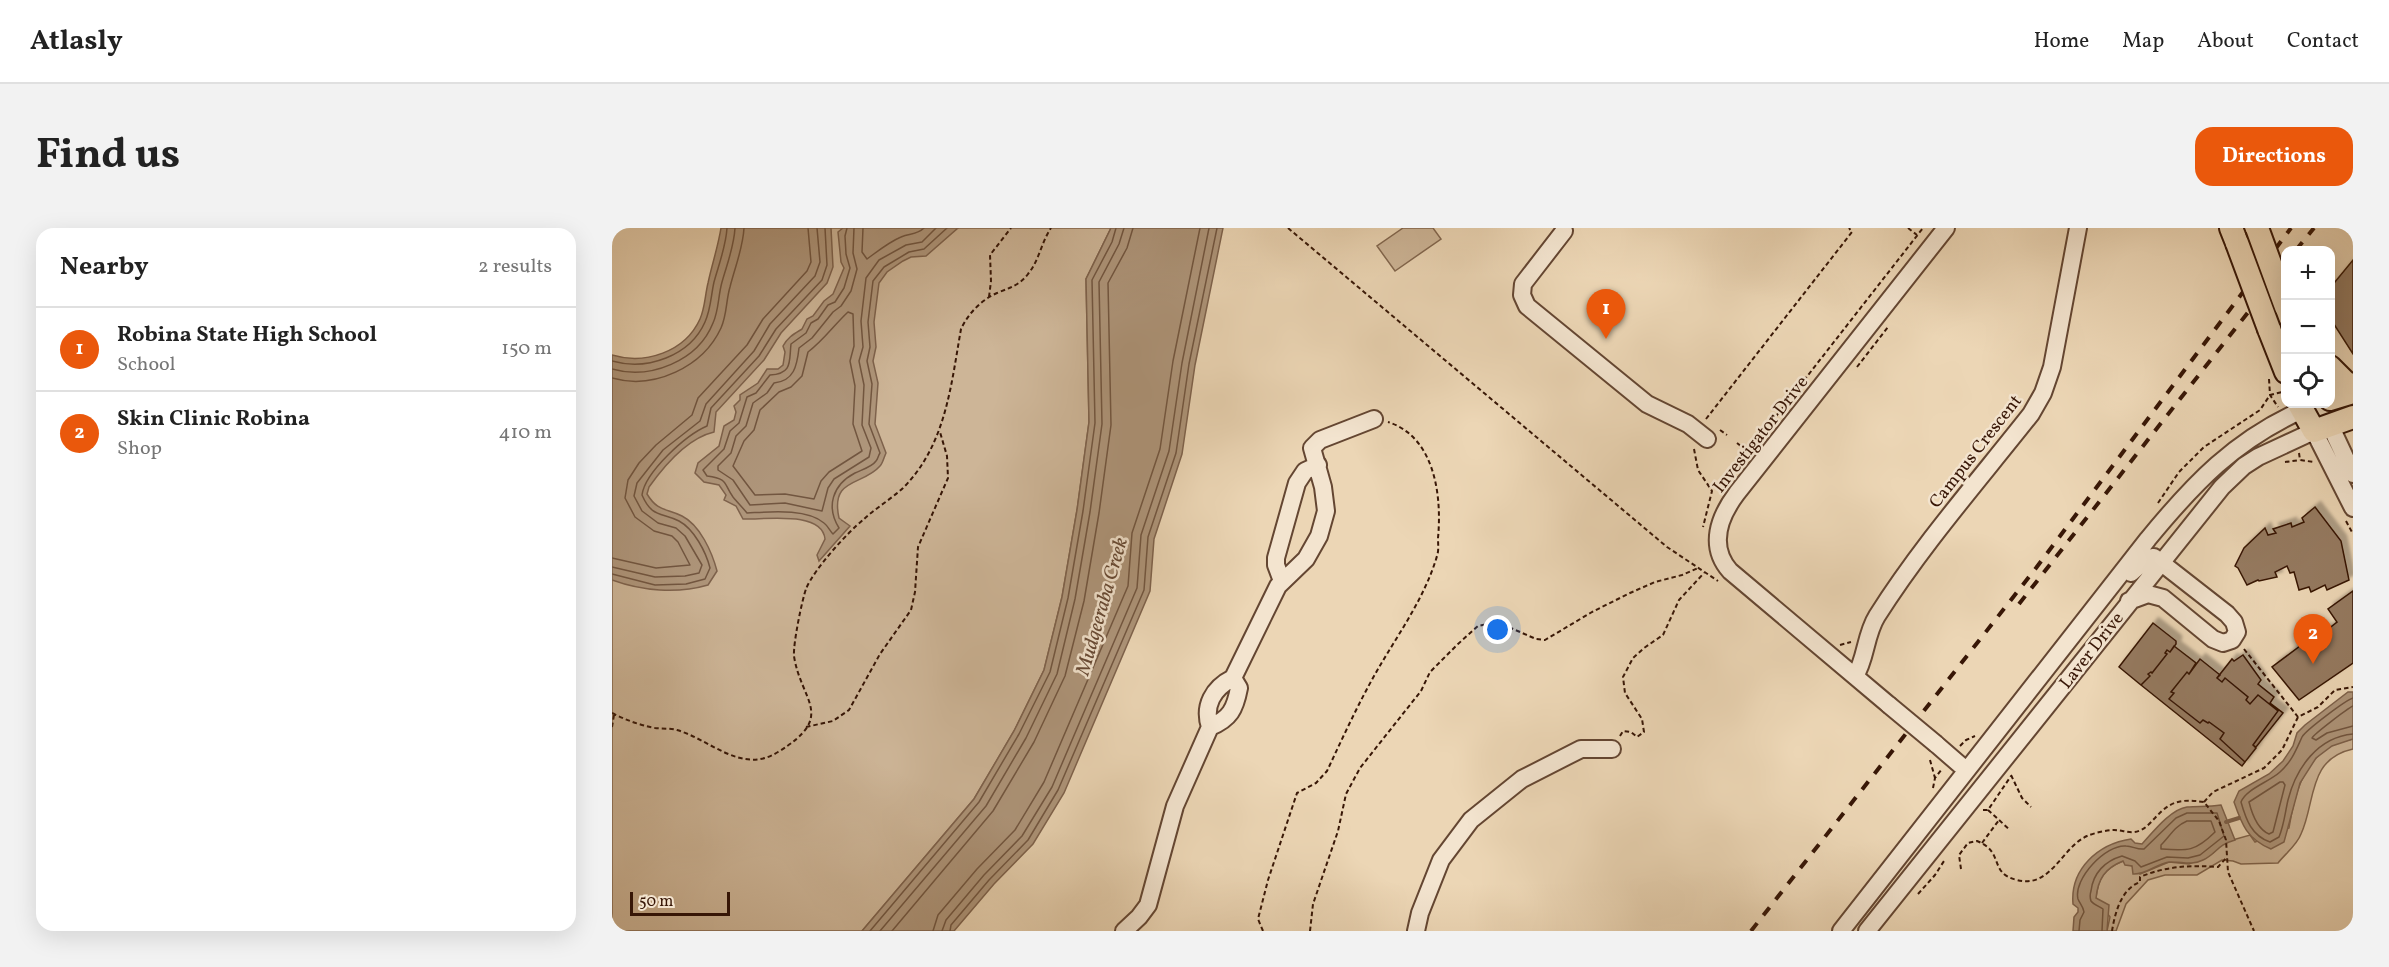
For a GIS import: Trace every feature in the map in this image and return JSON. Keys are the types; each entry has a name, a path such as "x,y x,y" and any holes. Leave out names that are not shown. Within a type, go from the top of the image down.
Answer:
{"main road":[{"path":"2257,228 2283,300"},
{"path":"2234,236 2281,359"},
{"path":"2335,371 2345,382 2353,386"},
{"path":"2335,398 2353,392"},
{"path":"2312,408 2322,428"},
{"name":"Laver Drive","path":"2322,428 2353,417"}],"street":[{"name":"Investigator Drive","path":"1946,228 1737,493 1723,514 1717,531 1718,549 1730,571 1889,705 1933,751 1966,770"},
{"name":"Campus Crescent","path":"1855,676 1861,665 1860,640 1911,567 2031,414 2043,393 2052,367 2078,228"},
{"path":"1564,231 1523,284 1522,295 1527,306 1647,404 1708,434"},
{"name":"Laver Drive","path":"1841,931 2148,538 2204,475 2248,439 2305,408"},
{"path":"1210,728 1206,716 1210,698 1223,682 1233,678 1282,581 1306,559 1319,536 1326,511 1318,465 1312,448 1320,440 1374,418"},
{"path":"2322,428 2353,474"},
{"path":"2322,428 2353,508"},
{"name":"Laver Drive","path":"1867,931 2212,498 2234,475 2258,457 2322,428"},
{"path":"1282,581 1276,566 1276,558 1297,483 1305,471 1318,465"},
{"path":"2114,581 2135,571 2148,558 2154,557 2227,614 2234,622 2237,632 2232,640 2223,643 2213,639 2163,598 2148,594 2129,601"},
{"path":"1838,661 1860,640"},
{"path":"1124,931 1148,905 1175,806 1210,728 1224,721 1236,705 1239,688 1233,678"},
{"path":"1416,931 1420,913 1441,860 1471,820 1522,779 1581,749 1612,749"}],"path":[{"path":"989,297 990,255 1011,228"},
{"path":"612,727 613,713 635,724 681,731 727,754 746,759 764,759 772,756 800,736 811,717 810,700 795,661 794,652 809,583 858,524 911,479 940,431 954,373 961,329 970,313 989,297 1015,286 1029,273 1041,244 1051,228"},
{"path":"1288,228 1640,525 1667,547 1724,586"},
{"path":"1708,434 1713,408 1852,232 1849,228"},
{"path":"1908,228 1923,239"},
{"path":"1737,443 1748,452 1923,228"},
{"path":"1856,368 1889,326"},
{"path":"2270,395 2281,392"},
{"path":"1263,931 1258,919 1292,803 1297,793 1316,783 1327,771 1377,672 1428,581 1438,553 1439,497 1430,465 1418,442 1409,432 1391,422 1374,418"},
{"path":"807,727 833,721 849,710 880,654 911,610 915,592 918,547 948,478 947,456 940,431"},
{"path":"1703,536 1712,491 1698,470 1694,444 1708,434 1727,435"},
{"path":"1310,931 1313,904 1338,831 1346,794 1360,768 1421,691 1430,672 1458,644 1478,626 1497,622 1536,639 1545,640 1630,593 1655,582 1682,576 1698,568"},
{"path":"1712,570 1715,579"},
{"path":"1612,749 1623,731 1637,737 1644,732 1642,719 1625,693 1623,677 1634,658 1663,635 1679,600 1704,573"},
{"path":"2234,637 2298,717"},
{"path":"1834,643 1846,645 1860,640"},
{"path":"2204,802 2213,792 2264,768 2282,750 2298,717 2318,707 2334,690 2353,687"},
{"path":"1933,751 1935,778"},
{"path":"2011,776 2017,790 2031,807"},
{"path":"1960,869 1959,855 1972,841 1982,843 1995,855 1997,867 2004,874 2017,881 2035,881 2045,876 2087,836 2115,830 2129,833 2142,830 2166,806 2181,801 2204,802 2219,821 2226,840 2228,873 2254,931"},
{"path":"1988,810 2010,830"},
{"path":"1982,843 1999,820"},
{"path":"2112,931 2118,904 2132,885 2140,882 2140,876 2160,868 2191,865 2218,867 2227,857"}],"shaded area":[{"path":"783,228 1111,228 1086,279 1089,422 1062,597 1044,670 1014,731 974,799 862,931 612,931 612,400 674,384"},
{"path":"1403,228 1433,228 1441,239 1395,271 1377,246"},
{"path":"2353,739 2353,749 2338,754 2320,772 2315,783 2306,822 2299,838 2278,863 2241,864 2222,860 2197,875 2165,875 2148,880 2126,904 2116,931 2107,931 2110,917 2096,898 2100,880 2111,867 2123,861 2140,874 2169,862 2189,864 2213,853 2222,843 2250,835 2255,842 2289,828 2297,793 2306,771 2321,753 2331,746"}],"water":[{"path":"721,228 831,228 833,267 827,283 781,333 764,360 716,412 714,432 704,435 686,447 669,462 649,487 647,494 655,504 682,516 700,532 717,571 708,585 684,590 660,590 623,584 612,580 612,355 625,358 650,357 674,348 685,340 700,319 703,310"},
{"path":"843,228 958,228 926,256 911,257 903,261 887,272 879,283 874,322 876,347 873,361 878,383 875,424 886,453 880,466 850,484 839,495 837,505 839,518 850,526 819,561 817,555 825,539 821,530 814,524 790,518 743,519 736,506 724,500 726,495 719,485 704,482 695,473 698,463 719,446 724,426 734,420 736,412 734,406 740,400 740,395 758,383 767,369 778,369 783,365 785,343 802,329 807,319 813,316 824,301 833,294 844,268 841,262 838,232"},
{"name":"Mudgeeraba Creek","path":"1111,228 1223,228 1195,365 1182,454 1154,539 1150,591 1064,793 1033,844 994,884 954,931 862,931 974,799 1014,731 1044,670 1062,597 1089,422 1086,279"},
{"path":"2348,692 2353,692 2353,739 2332,746 2316,758 2300,783 2284,842 2271,849 2256,841 2246,830 2234,802 2239,791 2269,774 2283,761 2293,746 2297,733"},
{"path":"2221,805 2235,840 2224,844 2199,862 2169,862 2142,873 2133,874 2132,866 2125,865 2123,861 2111,867 2099,885 2096,898 2109,905 2107,931 2073,931 2074,917 2078,908 2073,904 2073,891 2081,869 2088,860 2108,846 2119,842 2131,839 2135,843 2142,844 2163,822 2181,809"}],"building":[{"path":"2353,260 2353,354 2335,326 2335,282"},
{"path":"2315,507 2341,541 2349,580 2327,590 2325,585 2311,592 2309,587 2299,590 2294,572 2290,573 2287,566 2275,572 2277,577 2258,580 2247,585 2235,566 2244,548 2265,528 2268,535 2276,533 2273,529 2291,523 2292,527 2304,522 2302,518"},
{"path":"2353,591 2353,663 2299,700 2272,667 2320,631 2322,634 2337,622 2328,609"},
{"path":"2153,623 2176,641 2176,644 2170,652 2167,650 2165,653 2167,654 2141,685 2119,667"},
{"path":"2174,646 2196,663 2189,674 2187,672 2171,692 2174,693 2169,699 2200,723 2203,720 2209,722 2224,733 2220,739 2245,762 2242,766 2141,685 2167,654 2165,653 2167,650 2170,652"},
{"path":"2243,655 2261,680 2258,684 2274,697 2270,703 2283,713 2256,747 2253,745 2278,711 2258,695 2250,704 2246,700 2248,697 2225,678 2222,682 2217,678 2232,659 2234,661"},
{"path":"2200,659 2220,675 2217,678 2222,682 2225,678 2248,697 2246,700 2250,704 2258,695 2278,711 2253,745 2256,748 2245,762 2220,739 2224,733 2209,722 2203,720 2200,723 2169,699 2174,693 2171,692"}],"waterway":[{"path":"2226,822 2239,818"}],"railway":[{"path":"1751,931 2036,568 2291,228"},
{"path":"2299,246 2314,228"},
{"path":"2019,604 2281,270"}],"place":[{"name":"Robina State High School","path":"1606,339"},
{"name":"Skin Clinic Robina","path":"2313,664"}]}
